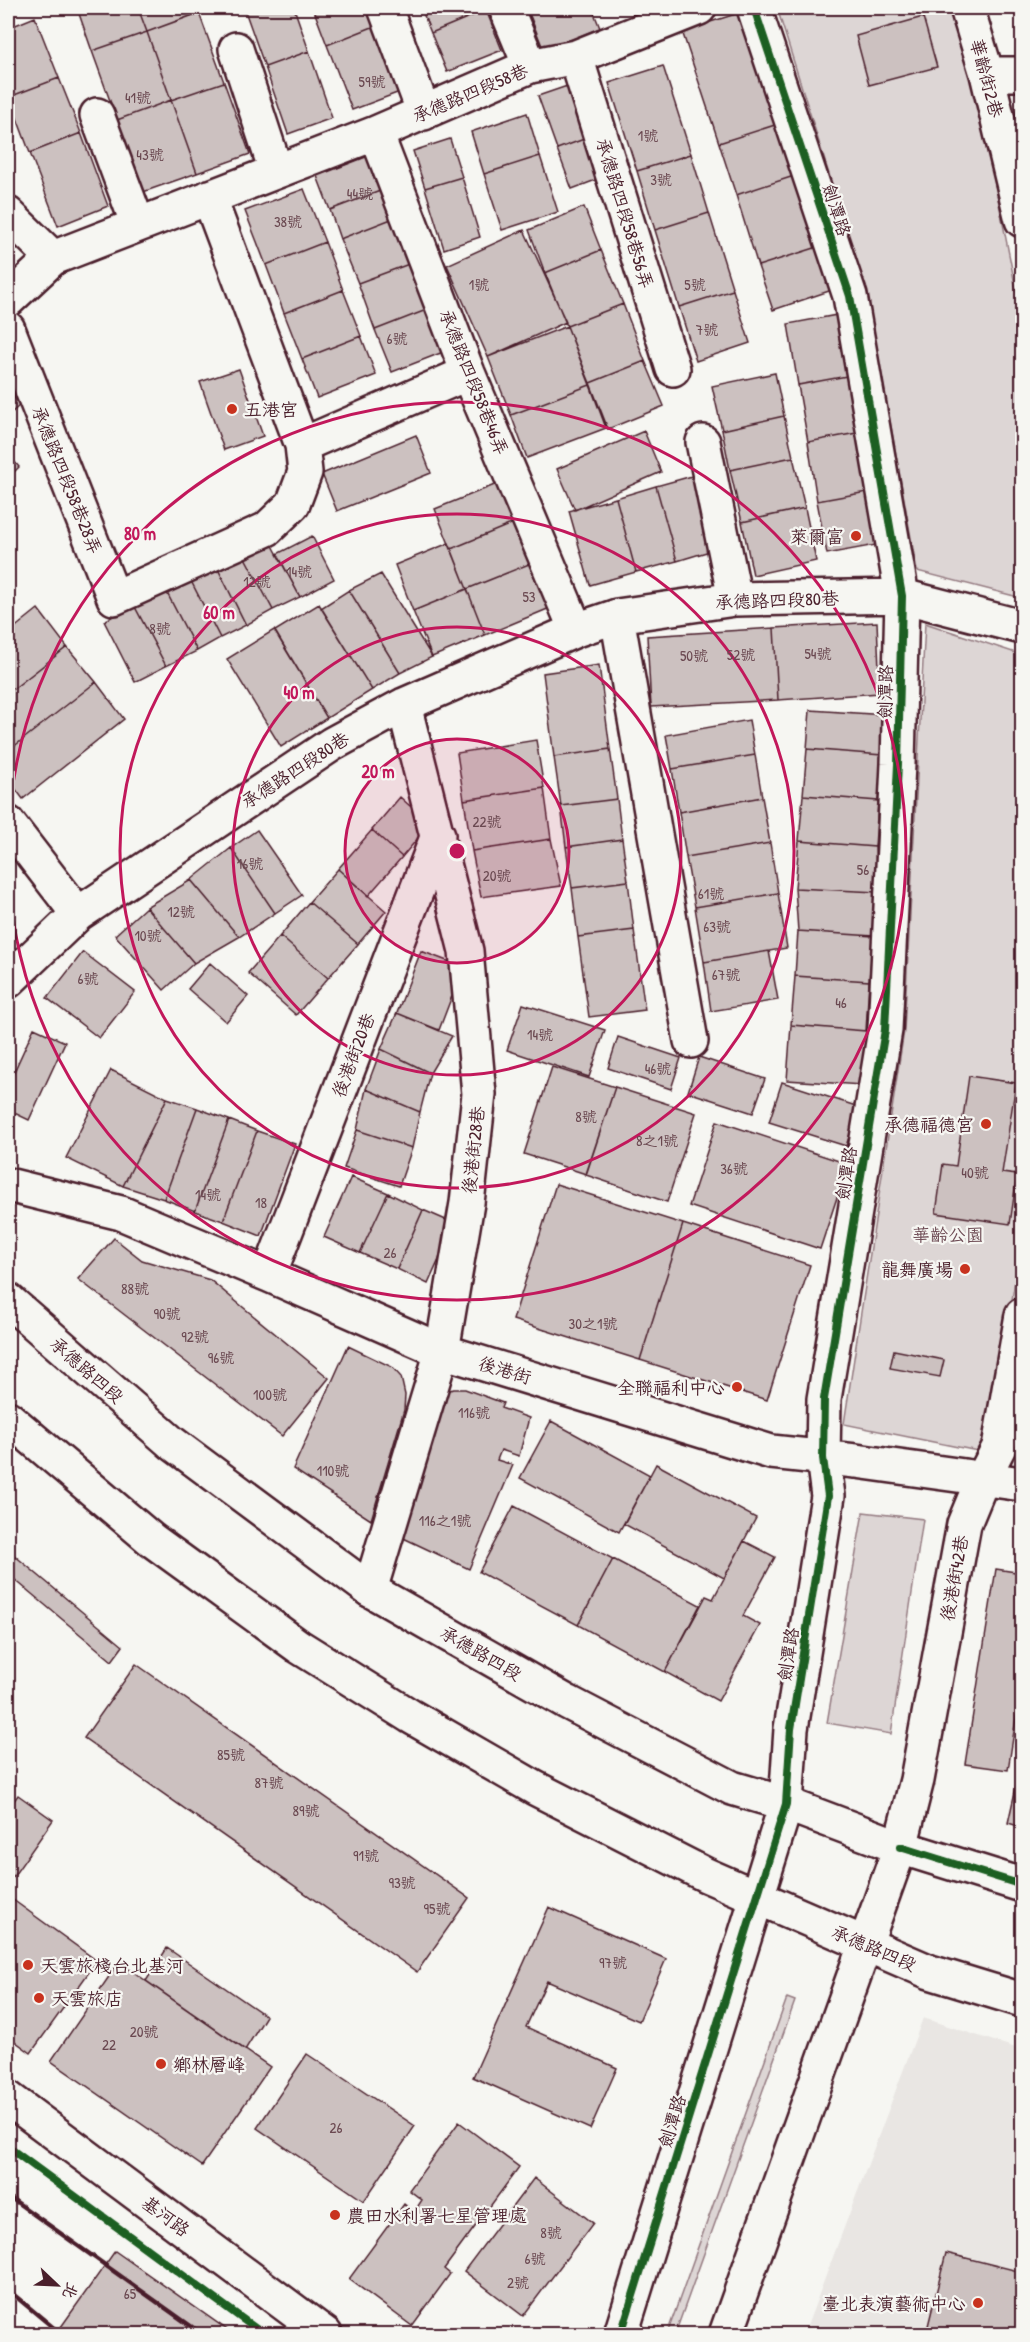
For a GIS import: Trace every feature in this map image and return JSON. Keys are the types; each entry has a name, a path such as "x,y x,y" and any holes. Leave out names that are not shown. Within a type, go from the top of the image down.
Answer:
{"street":[{"path":"385,8 424,113"},
{"path":"506,8 530,66"},
{"name":"承德路四段58巷","path":"8,300 53,258 424,113 530,66 576,57 699,8"},
{"name":"劍潭路","path":"621,2334 786,1804 791,1729 828,1496 823,1458 824,1399 885,1030 898,764 902,596 850,296 754,8"},
{"name":"華齡街2巷","path":"967,8 987,74 1023,220"},
{"path":"236,48 276,171"},
{"name":"承德路四段58巷56弄","path":"576,57 673,369"},
{"path":"987,74 1023,74"},
{"path":"96,115 138,225"},
{"name":"承德路四段58巷46弄","path":"376,132 468,373 576,630"},
{"path":"209,197 302,445 468,373"},
{"path":"8,214 53,258"},
{"name":"承德路四段58巷28弄","path":"8,329 114,598 267,529 293,504 305,472 302,445"},
{"path":"703,442 735,599"},
{"name":"承德路四段80巷","path":"8,981 78,914 332,744 404,705 576,630 616,616 735,599 902,596 1023,627"},
{"path":"616,616 692,1041"},
{"name":"後港街28巷","path":"370,1590 442,1351 467,1203 478,1094 466,951 404,705"},
{"path":"8,823 78,914"},
{"name":"後港街20巷","path":"269,1275 438,835"},
{"name":"後港街","path":"8,1185 121,1213 442,1351 771,1452 1023,1484"},
{"name":"承德路四段","path":"8,1300 172,1443 370,1590 567,1702 722,1782 900,1847 1023,1885"},
{"name":"後港街42巷","path":"900,1847 917,1780 964,1524 999,1447 1023,1315"},
{"name":"承德路四段","path":"8,1418 152,1540 298,1646 410,1716 535,1788 706,1875 866,1946 930,1972 1023,2000"},
{"path":"726,2334 900,1847"},
{"name":"基河路","path":"8,2098 325,2334"}],"shaded area":[{"path":"923,2018 1022,2050 1022,2334 804,2334"}],"green space":[{"path":"777,8 952,8 974,77 1022,320 1022,598 917,571 868,299"},
{"name":"華齡公園","path":"925,623 1022,655 1022,1236 988,1453 844,1424 904,1031"},
{"path":"863,1512 923,1519 891,1734 827,1723"},
{"path":"787,1998 795,2001 675,2334 667,2334"}],"building":[{"path":"77,8 138,8 147,32 92,51"},
{"path":"138,8 200,8 201,12 147,32"},
{"path":"244,8 294,8 309,51 265,67"},
{"path":"313,8 374,8 380,24 327,45"},
{"path":"421,8 485,8 486,10 431,33"},
{"path":"527,8 592,8 600,28 544,51"},
{"path":"486,10 502,50 447,72 431,33"},
{"path":"742,12 778,124 719,143 682,31"},
{"path":"199,13 224,82 171,100 147,32"},
{"path":"35,17 59,78 9,97 8,28"},
{"path":"923,17 937,67 869,85 856,36"},
{"path":"380,24 405,90 352,110 327,45"},
{"path":"147,32 171,100 117,120 92,51"},
{"path":"309,51 332,118 288,134 265,67"},
{"path":"663,66 691,154 637,171 609,83"},
{"path":"59,78 81,133 30,153 9,97"},
{"path":"224,82 250,154 197,173 171,100"},
{"path":"576,83 595,135 557,149 538,96"},
{"path":"171,100 197,173 143,192 117,120"},
{"path":"527,113 540,156 484,174 471,132"},
{"path":"778,124 794,176 736,195 719,143"},
{"path":"81,133 108,206 58,226 30,153"},
{"path":"595,135 609,175 572,189 557,149"},
{"path":"450,139 462,177 425,188 413,151"},
{"path":"376,153 388,188 330,210 317,176"},
{"path":"691,154 709,213 655,230 637,171"},
{"path":"540,156 558,212 502,230 484,174"},
{"path":"794,176 818,247 758,266 736,195"},
{"path":"462,177 480,237 444,249 425,188"},
{"path":"388,188 399,216 340,239 330,210"},
{"path":"304,189 325,242 266,265 245,211"},
{"path":"584,207 601,250 545,273 529,230"},
{"path":"709,213 733,290 679,307 655,230"},
{"path":"399,216 417,261 358,283 340,239"},
{"path":"524,230 566,322 488,357 447,265"},
{"path":"325,242 343,290 284,313 266,265"},
{"path":"818,247 832,290 773,310 758,266"},
{"path":"601,250 623,304 567,326 545,273"},
{"path":"417,261 434,307 375,330 358,283"},
{"path":"343,290 361,336 302,359 284,313"},
{"path":"733,290 750,343 696,361 679,307"},
{"path":"623,304 645,361 590,383 567,326"},
{"path":"434,307 451,349 392,372 375,330"},
{"path":"837,315 847,376 798,385 788,324"},
{"path":"567,326 590,385 511,415 488,357"},
{"path":"361,336 376,375 317,398 302,359"},
{"path":"645,361 664,406 608,429 590,383"},
{"name":"五港宮","path":"239,369 263,436 224,450 200,382"},
{"path":"775,373 784,416 722,430 712,386"},
{"path":"847,376 857,433 808,442 798,385"},
{"path":"590,385 606,428 527,458 511,415"},
{"path":"8,390 20,405 8,416"},
{"path":"784,416 793,457 730,470 722,430"},
{"path":"644,431 661,472 575,510 557,469"},
{"path":"857,433 867,492 817,501 808,442"},
{"path":"416,435 431,473 337,511 322,474"},
{"path":"8,454 19,467 8,478"},
{"path":"793,457 805,508 742,522 730,470"},
{"path":"703,473 723,547 677,561 656,486"},
{"path":"512,478 528,517 451,549 435,509"},
{"path":"656,486 677,561 636,572 616,498"},
{"path":"867,492 876,545 827,554 817,501"},
{"path":"616,498 636,572 590,585 569,511"},
{"path":"805,508 816,561 753,575 742,522"},
{"path":"528,517 544,558 467,589 451,549"},
{"path":"268,536 300,597 273,610 241,550"},
{"path":"312,536 334,579 300,597 277,554"},
{"path":"449,543 467,589 413,611 395,565"},
{"path":"241,550 273,610 246,625 215,563"},
{"path":"544,558 562,603 485,635 467,589"},
{"path":"215,563 246,625 220,638 189,577"},
{"path":"381,574 432,657 400,673 349,590"},
{"path":"189,577 220,638 197,651 165,589"},
{"path":"165,589 197,651 166,666 134,605"},
{"path":"467,589 485,635 432,657 413,611"},
{"path":"349,590 400,673 372,690 321,608"},
{"path":"319,604 372,690 327,718 275,631"},
{"path":"134,605 166,666 135,682 104,621"},
{"path":"38,609 67,647 8,693 8,633"},
{"path":"877,622 880,693 778,700 774,628"},
{"path":"774,628 778,700 651,707 647,636"},
{"path":"274,630 327,718 281,747 227,659"},
{"path":"67,647 96,682 8,751 8,693"},
{"path":"599,665 610,749 554,757 543,673"},
{"path":"96,682 124,719 23,799 8,779 8,751"},
{"path":"810,710 886,715 882,755 807,749"},
{"path":"749,720 755,755 672,769 666,735"},
{"path":"536,740 544,788 464,800 457,753"},
{"path":"610,749 617,799 561,806 554,757"},
{"path":"807,749 882,755 878,801 803,795"},
{"path":"755,755 762,797 679,812 672,769"},
{"path":"544,788 551,839 472,851 464,800"},
{"path":"803,795 878,801 875,847 799,841"},
{"path":"400,797 430,824 402,857 372,830"},
{"path":"762,797 770,843 686,857 679,812"},
{"path":"617,799 622,839 566,847 561,806"},
{"path":"257,830 302,895 275,913 231,848"},
{"path":"372,830 402,857 368,896 338,869"},
{"path":"551,839 561,886 481,897 472,851"},
{"path":"622,839 628,881 572,888 566,847"},
{"path":"799,841 875,847 877,892 795,888"},
{"path":"770,843 778,893 695,907 686,857"},
{"path":"231,848 275,913 239,937 191,880"},
{"path":"338,869 386,911 358,944 309,902"},
{"path":"191,880 239,937 194,963 146,907"},
{"path":"628,881 634,930 578,937 572,888"},
{"path":"795,888 877,892 873,936 798,931"},
{"path":"778,893 787,948 704,962 695,907"},
{"path":"309,902 358,944 328,978 280,936"},
{"path":"146,907 194,963 164,990 115,935"},
{"path":"634,930 645,1010 589,1017 578,937"},
{"path":"798,931 873,936 869,981 795,976"},
{"path":"280,936 328,978 296,1015 248,973"},
{"path":"421,951 463,967 439,1030 397,1013"},
{"path":"769,951 778,1000 711,1011 704,962"},
{"path":"83,952 135,992 99,1038 47,998"},
{"path":"210,963 248,996 226,1022 188,989"},
{"path":"795,976 869,981 866,1031 791,1025"},
{"path":"523,1004 605,1030 589,1077 507,1050"},
{"path":"397,1013 452,1036 430,1073 381,1049"},
{"path":"791,1025 866,1031 862,1085 787,1080"},
{"path":"34,1028 65,1042 29,1120 8,1110 8,1085"},
{"path":"618,1037 681,1058 671,1089 608,1068"},
{"path":"381,1049 430,1073 420,1112 366,1089"},
{"path":"699,1057 765,1079 753,1113 688,1092"},
{"path":"552,1067 615,1087 586,1174 524,1154"},
{"path":"111,1070 167,1098 123,1186 66,1158"},
{"name":"承德福德宮","path":"969,1076 1016,1083 1002,1173 1017,1175 1010,1224 936,1213 943,1164 956,1166"},
{"path":"782,1082 859,1107 846,1146 769,1122"},
{"path":"615,1087 696,1113 667,1202 586,1175"},
{"path":"366,1089 420,1112 412,1148 357,1130"},
{"path":"167,1098 197,1108 164,1199 123,1186"},
{"path":"197,1108 229,1120 195,1211 164,1199"},
{"path":"229,1120 257,1131 223,1221 195,1211"},
{"path":"717,1121 848,1164 820,1249 689,1206"},
{"path":"357,1130 412,1148 399,1186 344,1168"},
{"path":"257,1131 295,1144 261,1236 223,1221"},
{"path":"351,1177 388,1193 360,1253 324,1237"},
{"path":"556,1184 683,1224 640,1360 513,1320"},
{"path":"388,1193 423,1210 397,1269 360,1253"},
{"path":"423,1210 455,1224 428,1284 397,1269"},
{"path":"683,1224 810,1265 767,1400 640,1360"},
{"path":"114,1238 142,1260 210,1280 329,1378 282,1436 78,1279"},
{"path":"348,1346 392,1367 401,1377 405,1395 404,1410 371,1520 293,1469"},
{"path":"894,1350 944,1360 940,1377 890,1368"},
{"path":"465,1389 503,1403 501,1408 529,1418 519,1456 501,1450 497,1460 513,1465 469,1569 395,1534 445,1391"},
{"path":"551,1421 650,1475 619,1532 520,1478"},
{"path":"656,1464 756,1518 724,1578 624,1524"},
{"path":"514,1506 613,1559 578,1625 479,1572"},
{"path":"744,1541 775,1557 743,1616 760,1625 718,1701 665,1672 706,1596 713,1599"},
{"path":"8,1550 123,1646 112,1661 8,1574"},
{"path":"613,1559 700,1605 665,1672 578,1625"},
{"path":"996,1569 1022,1573 1022,1679 1008,1770 965,1764"},
{"path":"136,1664 469,1898 417,1972 84,1738"},
{"path":"1016,1787 1022,1788 1022,1827 1008,1823"},
{"path":"18,1795 53,1820 8,1884 8,1809"},
{"name":"天雲旅店","path":"9,1897 97,1961 31,2053 8,2036"},
{"path":"549,1907 666,1959 639,2021 547,1981 526,2027 617,2068 590,2129 473,2077"},
{"path":"167,1948 266,2016 245,2050 146,1981"},
{"name":"鄉林層峰","path":"119,1962 270,2067 202,2166 51,2061"},
{"path":"307,2054 415,2126 364,2201 257,2128"},
{"path":"459,2122 519,2167 444,2269 450,2274 412,2326 349,2279 404,2204 414,2212 422,2200 409,2190"},
{"path":"534,2178 593,2223 523,2316 464,2271"},
{"path":"115,2251 233,2334 56,2334"},
{"name":"臺北表演藝術中心","path":"946,2253 1022,2272 1022,2334 926,2334"}],"railway":[{"path":"8,2196 202,2334"},
{"path":"8,2290 61,2334"}],"cycle path":[{"path":"621,2334 786,1804 791,1729 828,1496 823,1458 824,1399 885,1030 898,764 902,596 850,296 754,8"},
{"path":"900,1847 1022,1885"},
{"path":"8,2147 263,2334"}],"place":[{"name":"五港宮","path":"232,409"},
{"name":"萊爾富","path":"856,536"},
{"name":"承德福德宮","path":"986,1124"},
{"name":"龍舞廣場","path":"965,1269"},
{"name":"全聯福利中心","path":"737,1387"},
{"name":"天雲旅棧台北基河","path":"28,1965"},
{"name":"天雲旅店","path":"39,1998"},
{"name":"鄉林層峰","path":"161,2064"},
{"name":"農田水利署七星管理處","path":"335,2215"},
{"name":"臺北表演藝術中心","path":"978,2303"}]}
